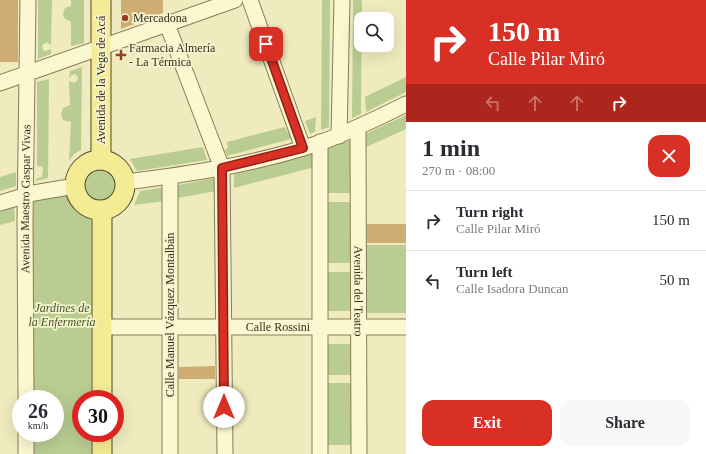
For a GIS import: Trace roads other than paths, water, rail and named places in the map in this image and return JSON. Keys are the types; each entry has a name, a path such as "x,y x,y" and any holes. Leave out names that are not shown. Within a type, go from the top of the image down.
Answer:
{"main road":[{"name":"Avenida de la Vega de Acá","path":"101,0 101,160"},
{"path":"101,160 117,166 121,170 125,182 120,200 112,208 102,211 94,209 82,202 78,197 75,186 77,175 85,166 101,160"},
{"path":"102,211 102,390"},
{"path":"102,442 102,454"}],"street":[{"name":"Avenida Maestro Gaspar Vivas","path":"26,390 28,0"},
{"path":"0,83 235,0"},
{"path":"250,0 303,148"},
{"path":"338,136 342,0"},
{"path":"167,24 222,168 225,454"},
{"path":"125,182 170,177 222,168 303,148 358,128 406,104"},
{"name":"Avenida del Teatro","path":"358,128 359,454"},
{"path":"320,142 320,454"},
{"name":"Calle Manuel Vázquez Montalbán","path":"170,177 170,454"},
{"path":"0,202 26,195 75,186"},
{"name":"Calle Rossini","path":"102,327 406,327"},
{"path":"26,442 26,454"}],"place":[{"name":"Mercadona","path":"125,18"},
{"name":"Farmacia Almería - La Térmica","path":"121,55"}],"park label":[{"name":"Jardines de la Enfermería","path":"62,315"}]}
